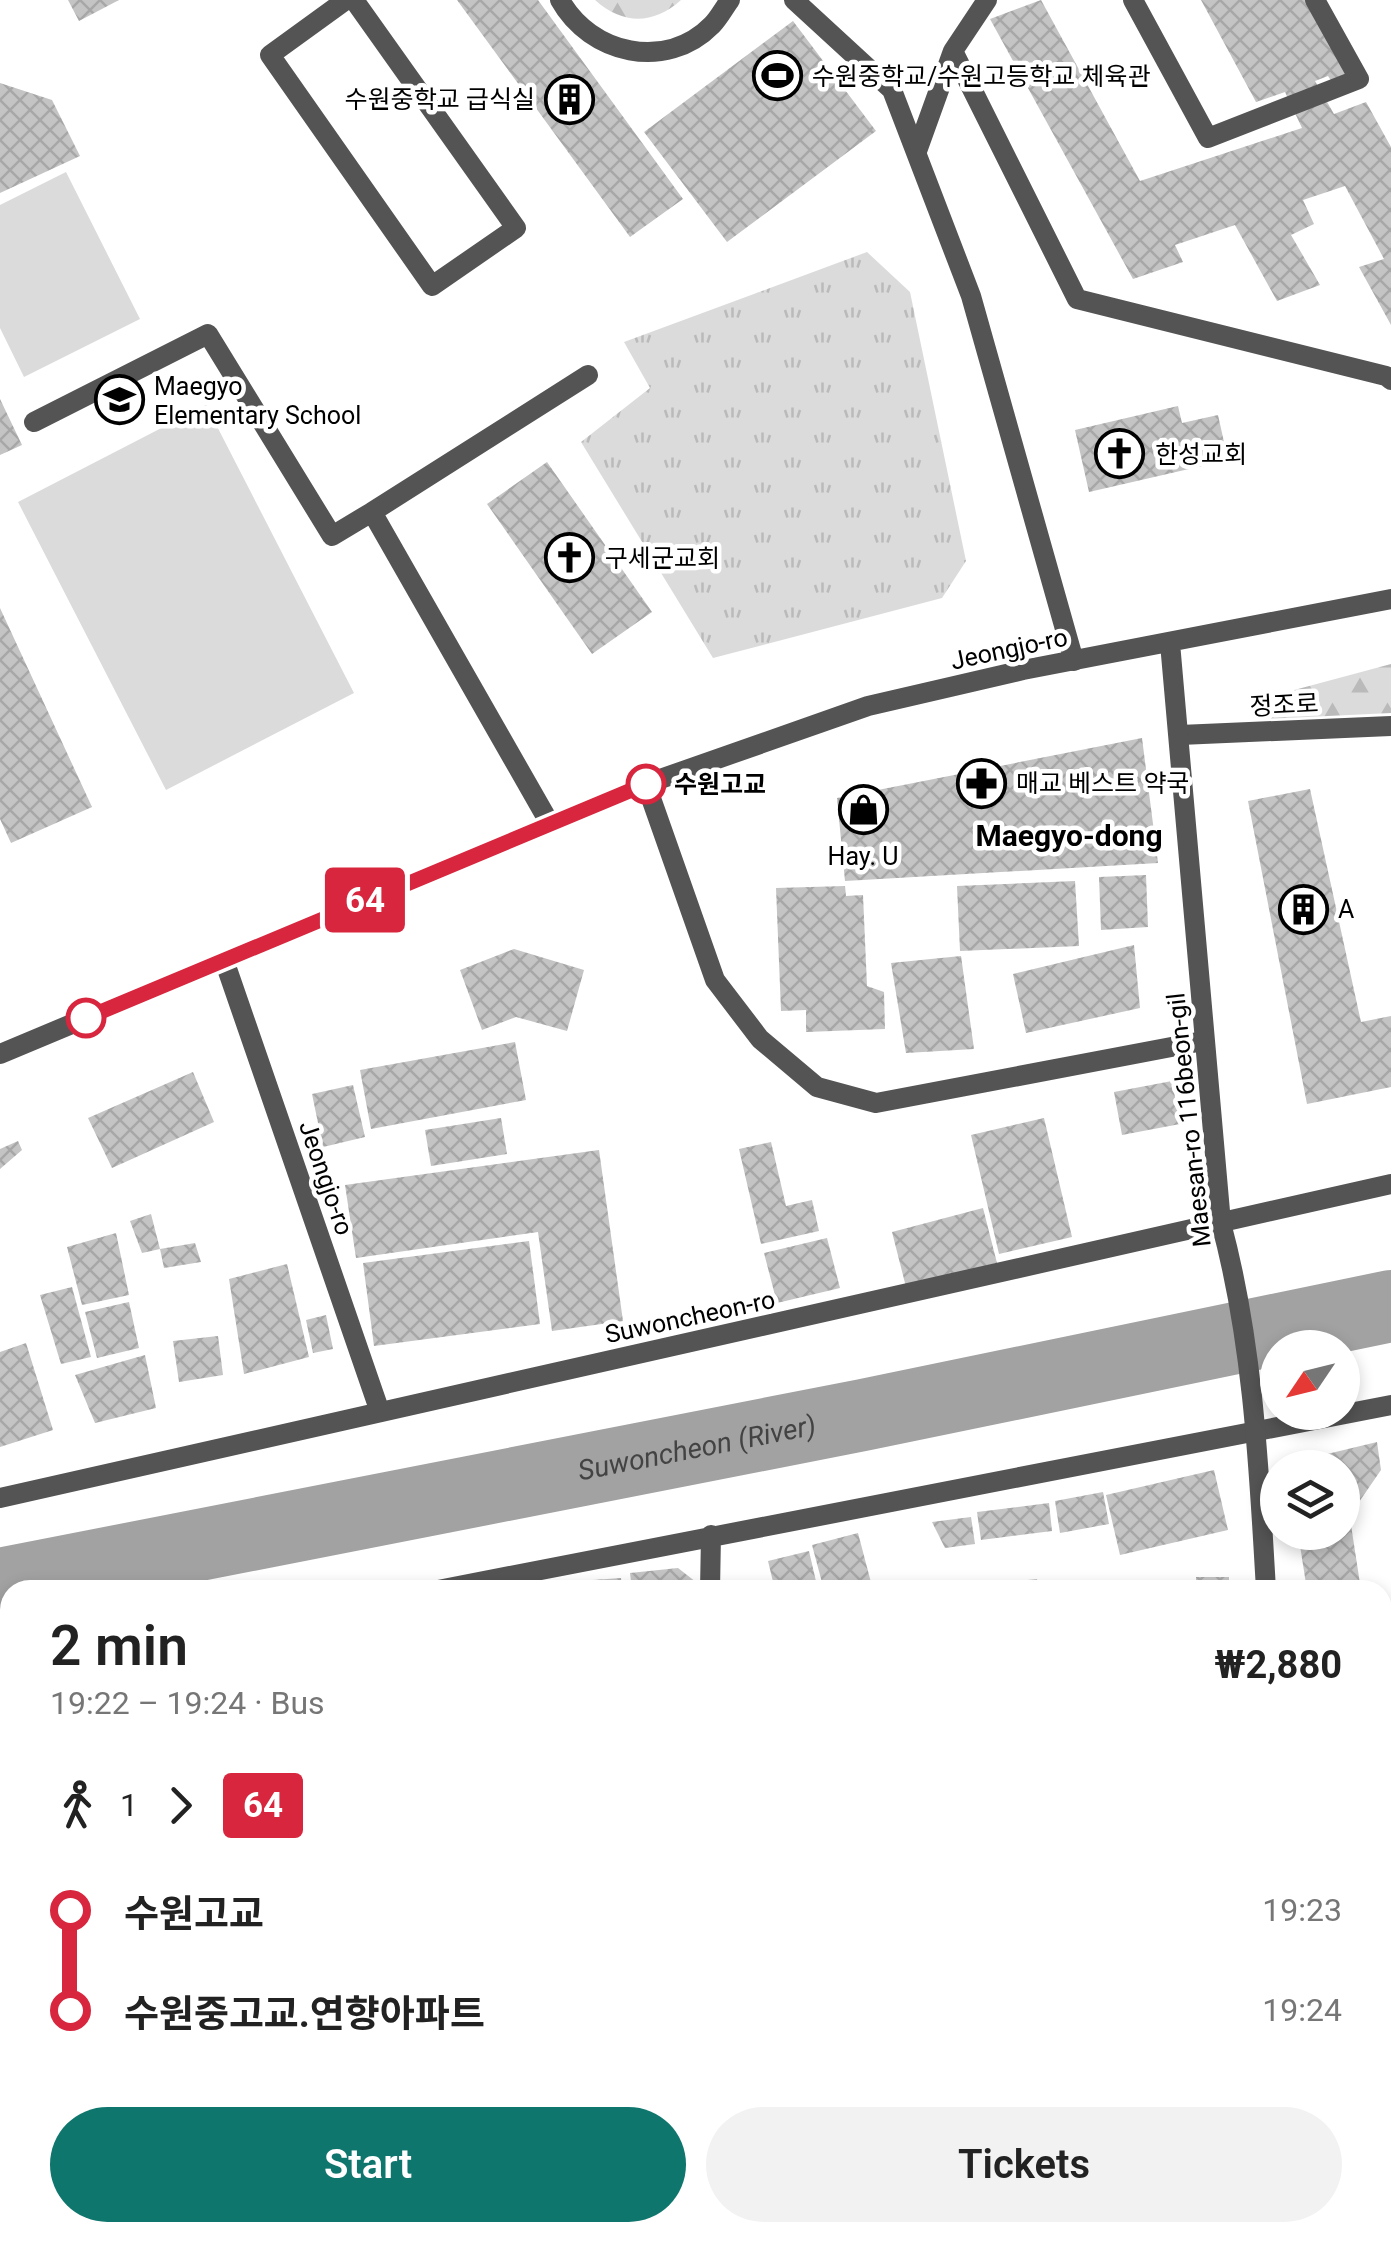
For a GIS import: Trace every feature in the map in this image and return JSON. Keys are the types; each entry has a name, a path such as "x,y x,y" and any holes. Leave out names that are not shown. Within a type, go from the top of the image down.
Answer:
{"street":[{"path":"346,0 270,56 432,286 516,228 354,0"},
{"path":"560,0 568,14 592,37 621,50 654,53 684,44 711,26 730,0"},
{"path":"794,0 892,90 971,296 1074,661"},
{"path":"917,151 953,51 987,0"},
{"path":"1133,0 1208,138 1359,79 1315,0"},
{"path":"953,51 1077,300 1391,380"},
{"path":"34,422 208,334 332,536 588,375"},
{"path":"372,512 550,822"},
{"name":"Jeongjo-ro","path":"0,1054 550,822 868,706 1391,599"},
{"name":"Maesan-ro 116beon-gil","path":"1170,643 1221,1223 1255,1420 1265,1580"},
{"name":"정조로","path":"1180,735 1391,726"},
{"path":"646,784 715,980 760,1039 817,1088 876,1103 1203,1041"},
{"name":"Jeongjo-ro","path":"224,960 380,1412"},
{"name":"Suwoncheon-ro","path":"0,1498 1391,1184"},
{"path":"488,1580 1255,1420 1391,1405"},
{"path":"710,1580 711,1535"}],"green space":[{"path":"595,0 681,0 660,14 638,19 616,14"},
{"path":"66,172 140,319 24,377 0,328 0,205"},
{"path":"867,252 910,292 966,561 942,598 713,658 581,442 650,388 624,342"},
{"path":"206,405 354,693 166,790 18,502"},
{"path":"1391,664 1391,713 1263,719 1249,702"}],"building":[{"path":"68,0 119,0 79,21"},
{"name":"수원중학교 급식실","path":"457,0 538,0 683,199 630,237"},
{"path":"1041,0 1140,181 1302,128 1285,92 1256,102 1201,0 1307,0 1348,76 1332,82 1328,76 1315,81 1334,114 1366,102 1391,147 1391,325 1359,267 1384,259 1345,186 1303,200 1314,224 1291,235 1320,285 1277,301 1235,225 1175,245 1183,262 1133,279 990,19"},
{"name":"수원중학교/수원고등학교 체육관","path":"793,21 876,131 727,242 644,132"},
{"path":"0,83 52,100 80,156 0,193"},
{"path":"0,399 22,445 0,455"},
{"path":"1178,406 1182,423 1218,415 1228,460 1089,492 1075,430"},
{"name":"구세군교회","path":"547,462 652,612 592,654 487,504"},
{"path":"0,608 92,807 11,843 0,819"},
{"path":"1142,738 1158,863 845,881 837,798"},
{"name":"A","path":"1310,789 1361,1022 1391,1016 1391,1087 1307,1104 1248,801"},
{"path":"1146,875 1148,927 1101,930 1099,877"},
{"path":"1075,881 1079,946 960,951 957,886"},
{"path":"845,886 846,896 863,895 867,986 884,992 885,1029 806,1032 806,1010 781,1011 776,888"},
{"path":"1134,945 1140,1008 1026,1033 1013,974"},
{"path":"514,949 584,970 567,1031 516,1017 482,1030 460,970"},
{"path":"961,956 974,1049 906,1053 891,963"},
{"path":"515,1042 526,1100 371,1129 360,1070"},
{"path":"193,1072 214,1122 112,1168 88,1118"},
{"path":"1172,1081 1180,1124 1122,1135 1114,1092"},
{"path":"353,1085 365,1137 323,1147 312,1094"},
{"path":"501,1118 507,1154 431,1166 425,1130"},
{"path":"1044,1118 1072,1237 999,1254 971,1135"},
{"path":"18,1141 22,1150 0,1169 0,1149"},
{"path":"771,1142 786,1206 812,1200 819,1231 761,1244 739,1149"},
{"path":"599,1150 623,1321 552,1331 538,1232 356,1258 345,1185"},
{"path":"983,1208 997,1263 906,1287 892,1232"},
{"path":"151,1214 160,1249 142,1253 130,1221"},
{"path":"116,1233 129,1295 82,1305 67,1247"},
{"path":"827,1238 840,1288 777,1303 764,1253"},
{"path":"529,1241 540,1324 374,1346 363,1263"},
{"path":"195,1243 201,1262 164,1268 160,1249"},
{"path":"287,1264 309,1357 244,1374 229,1279"},
{"path":"72,1287 91,1357 61,1364 40,1295"},
{"path":"129,1302 139,1348 97,1358 85,1312"},
{"path":"326,1315 333,1349 313,1353 306,1320"},
{"path":"218,1336 223,1375 179,1382 173,1341"},
{"path":"26,1343 53,1430 0,1447 0,1352"},
{"path":"145,1355 156,1408 95,1423 75,1375"},
{"path":"1377,1442 1381,1470 1360,1500 1360,1450 1344,1450"},
{"path":"1214,1470 1228,1530 1120,1555 1106,1495"},
{"path":"1103,1492 1109,1524 1060,1533 1055,1501"},
{"path":"1049,1503 1052,1531 981,1540 977,1512"},
{"path":"971,1517 975,1544 945,1548 932,1522"},
{"path":"858,1533 870,1580 821,1580 812,1545"},
{"path":"1301,1550 1355,1550 1359,1580 1305,1580"},
{"path":"809,1551 816,1580 773,1580 768,1561"},
{"path":"678,1568 693,1580 631,1580 630,1573"},
{"path":"1196,1577 1229,1577 1229,1580"}],"waterway":[{"name":"Suwoncheon (River)","path":"20,1580 863,1415 1391,1306"}],"bus line":[{"name":"64","path":"86,1018 646,784"}],"place":[{"name":"수원중학교/수원고등학교 체육관","path":"777,76"},
{"name":"수원중학교 급식실","path":"570,99"},
{"name":"Maegyo Elementary School","path":"119,400"},
{"name":"한성교회","path":"1120,454"},
{"name":"구세군교회","path":"570,558"},
{"name":"매교 베스트 약국","path":"981,783"},
{"name":"수원고교","path":"646,784"},
{"name":"Hay. U","path":"863,810"},
{"name":"A","path":"1303,909"}],"district":[{"name":"Maegyo-dong","path":"1069,835"}]}
